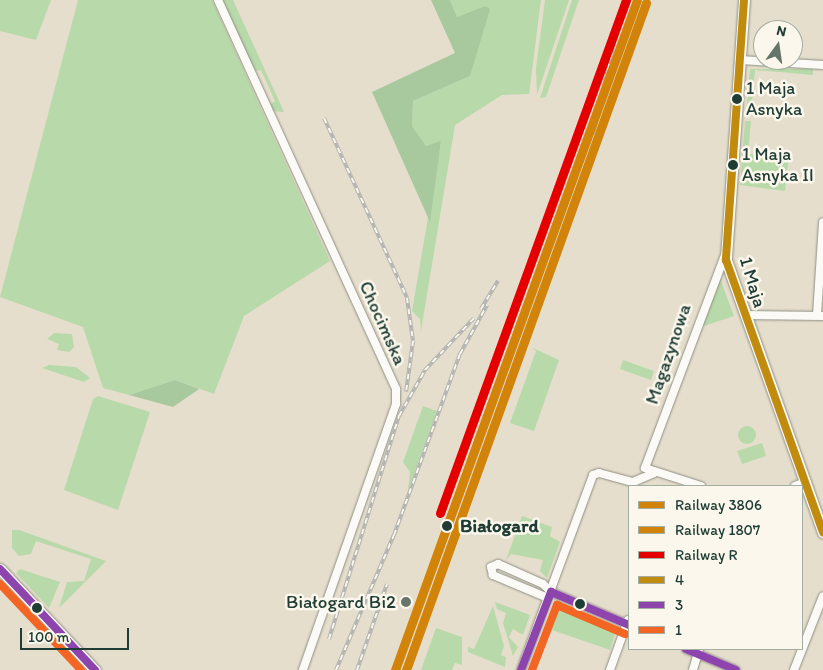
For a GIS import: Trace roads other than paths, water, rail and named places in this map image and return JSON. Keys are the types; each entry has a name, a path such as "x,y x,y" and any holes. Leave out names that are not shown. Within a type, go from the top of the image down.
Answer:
{"street":[{"name":"Chocimska","path":"218,0 396,389 396,404 303,670"},
{"name":"1 Maja","path":"744,0 726,252 744,315 800,484"},
{"path":"740,60 823,64"},
{"path":"744,315 820,316 823,222"},
{"name":"Magazynowa","path":"654,473 646,469 726,252"},
{"path":"521,670 593,475 599,473 631,482 654,473 680,483 694,485"},
{"name":"1 Maja","path":"803,490 823,532"},
{"path":"549,595 543,584 498,564 491,567 493,575 549,595 628,622 610,670"},
{"path":"0,569 95,670"},
{"path":"803,647 823,596"},
{"path":"794,670 802,650"},
{"path":"693,670 698,651 736,670"}],"railway":[{"path":"593,134 624,0"},
{"path":"406,670 648,0"},
{"path":"324,118 407,298 413,341 406,392"},
{"path":"481,309 498,281"},
{"path":"336,670 394,535 460,354 487,305"},
{"path":"329,639 399,416 425,370 474,318"},
{"path":"357,670 387,584"}],"rail line":[{"name":"R","path":"440,513 626,0"},
{"name":"3806","path":"395,670 637,0"},
{"name":"1807","path":"406,670 646,3"}],"place":[{"name":"1 Maja Asnyka","path":"737,99"},
{"name":"1 Maja Asnyka II","path":"733,165"},
{"name":"Białogard","path":"447,526"},
{"name":"Białogard Bi2","path":"406,602"}]}
